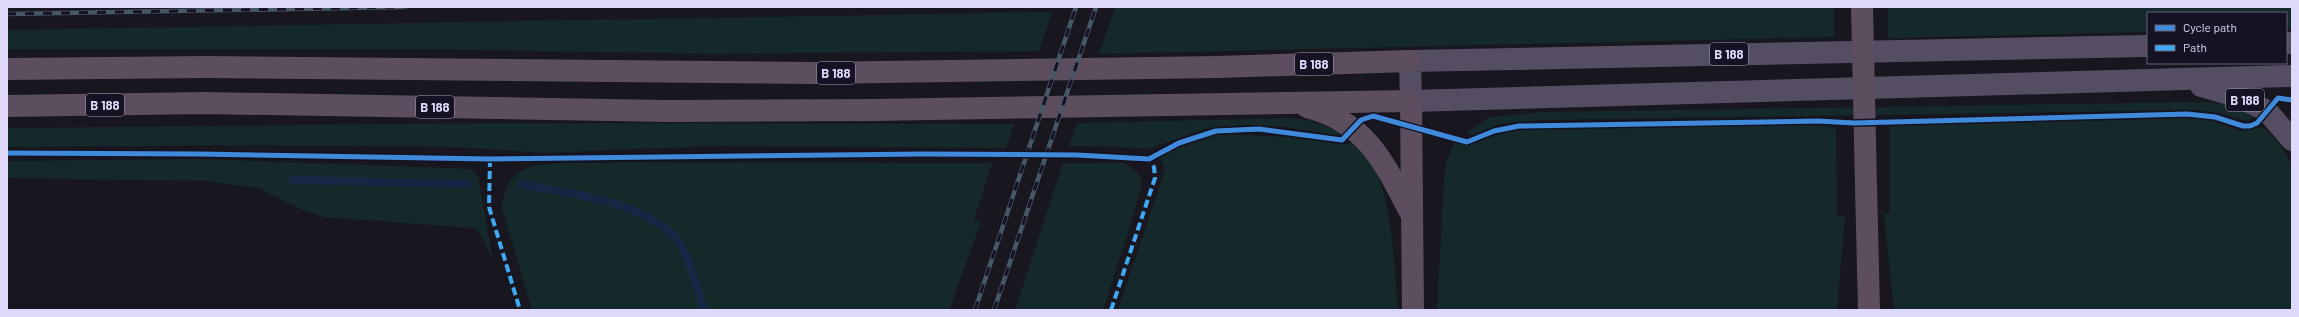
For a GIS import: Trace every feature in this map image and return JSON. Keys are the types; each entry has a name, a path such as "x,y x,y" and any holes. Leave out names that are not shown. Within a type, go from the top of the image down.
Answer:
{"highway":[{"path":"1862,7 1869,310"},
{"name":"B 188","path":"7,69 213,67 814,73 1210,67 1410,61"},
{"path":"1410,101 1413,310"},
{"name":"B 188","path":"7,106 204,103 690,111 873,110 1410,101"},
{"path":"1291,103 1323,111 1354,128 1383,161 1412,217"}],"main road":[{"name":"B 188","path":"1410,61 2147,46"},
{"path":"1410,61 1410,101"},
{"name":"B 188","path":"1410,101 2292,76"},
{"name":"B 188","path":"2184,80 2255,104 2267,111 2292,140"}],"green space":[{"path":"1834,7 1834,37 1099,54 1115,8"},
{"path":"1888,7 2292,7 2292,29 2287,29 2287,12 2147,12 2147,32 1888,38"},
{"path":"1052,12 1039,51 715,54 427,49 7,49 7,30"},
{"path":"2202,102 2230,106 2254,118 2246,121 2219,113 2197,110 1541,120 1499,124 1473,136 1466,133 1489,117 1541,112"},
{"path":"1288,118 1308,120 1342,133 1339,136 1287,127 1243,125 1208,128 1148,149 1069,146 1077,123"},
{"path":"2185,118 2210,120 2242,131 2262,127 2276,140 2286,155 2292,167 2292,310 1894,310 1884,215 1890,213 1890,126"},
{"path":"490,123 1014,124 1006,148 711,146 542,153 458,147 262,145 7,147 7,128"},
{"path":"1798,124 1822,125 1836,129 1837,215 1845,216 1837,310 1437,310 1444,179 1447,160 1455,143 1461,144 1478,141 1520,130"},
{"path":"1220,134 1289,137 1342,144 1348,144 1353,139 1374,166 1385,199 1392,236 1398,310 1118,310 1163,176 1164,167 1160,157 1181,147"},
{"path":"200,159 472,169 478,176 493,261 481,235 474,228 323,217 298,208 258,188 205,181 7,178 7,161"},
{"path":"558,163 992,163 974,220 981,222 949,310 532,310 502,208 504,194 509,183 516,175 535,166"},
{"path":"1063,163 1124,163 1135,170 1141,179 1141,188 1103,310 1015,310"}],"waterway":[{"path":"292,180 468,184"},
{"path":"522,184 610,202 653,220 670,232 682,247 691,269 704,310"}],"railway":[{"path":"7,14 405,7"},
{"path":"975,310 1076,7"},
{"path":"994,310 1096,7"}],"marked path":[{"path":"490,159 489,207 520,310"},
{"path":"1111,310 1155,178 1154,167 1149,159"}],"cycle path":[{"path":"7,153 199,154 490,159 923,154 1077,155 1149,159 1179,143 1216,131 1259,129 1342,140 1361,120 1373,116 1467,142 1494,131 1519,126 1818,121 1854,123 2187,114 2215,117 2243,126 2250,126 2257,123 2278,98 2292,100"}]}
